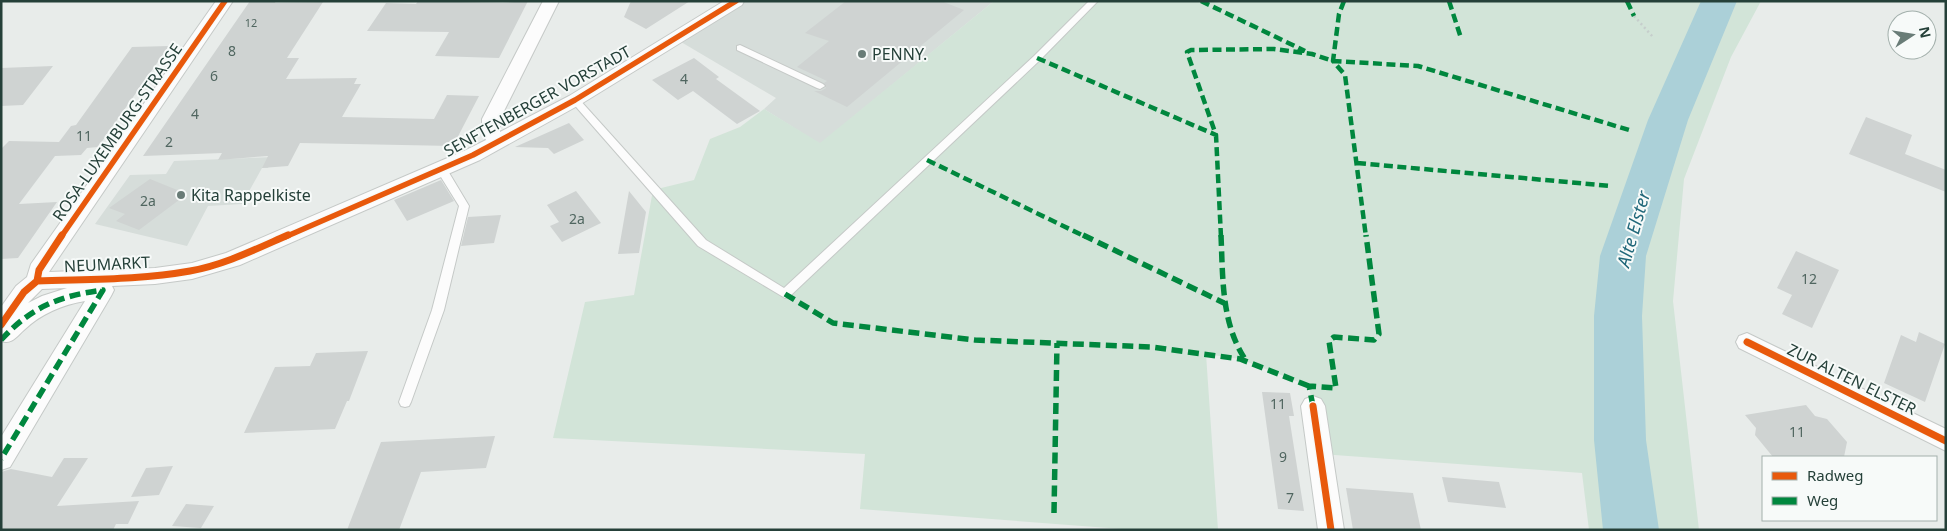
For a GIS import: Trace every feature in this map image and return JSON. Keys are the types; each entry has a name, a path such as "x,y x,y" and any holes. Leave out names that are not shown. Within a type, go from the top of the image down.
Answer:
{"street":[{"name":"ROSA-LUXEMBURG-STRASSE","path":"37,281 39,270 67,228 225,1"},
{"path":"496,142 491,132 491,119 551,1"},
{"name":"SENFTENBERGER VORSTADT","path":"233,259 441,169 496,142 575,100 736,1"},
{"name":"NEUMARKT","path":"37,281 155,276 192,271 233,259"},
{"path":"1,325 24,292 37,281"},
{"path":"1,340 29,312 47,302 77,293 103,290 1,458"},
{"name":"ZUR ALTEN ELSTER","path":"1747,342 1946,441"},
{"path":"1313,406 1331,530"}],"lane":[{"path":"575,100 702,243 785,294 1037,58 1094,1"},
{"path":"740,48 820,86"},
{"path":"405,402 438,310 464,206 441,169"}],"path":[{"path":"1634,16 1653,37"}],"shaded area":[{"path":"737,1 994,1 820,144 764,109 776,98 676,39"},
{"name":"Kita Rappelkiste","path":"274,157 268,168 262,168 242,204 208,206 187,246 95,224 130,175 166,174 174,161"}],"green space":[{"path":"994,1 1761,1 1731,57 1684,179 1673,301 1699,530 1589,530 1582,473 1321,454 1309,386 1240,359 1206,354 1218,530 1135,530 860,509 865,454 553,438 585,302 634,295 653,190 694,180 710,139 740,127 764,109 820,143"}],"building":[{"path":"250,1 276,1 275,3 323,2 287,58 299,58 286,79 357,78 354,84 361,84 342,117 434,119 447,95 479,96 453,146 300,143 288,166 262,168 268,156 218,160 222,153 143,156"},
{"path":"418,1 503,3 528,1 499,58 435,56 449,32 367,31 386,3 416,4"},
{"path":"631,1 690,1 646,29 624,17"},
{"name":"PENNY.","path":"846,1 941,1 964,10 847,107 814,91 821,91 826,88 824,83 827,81 797,67 829,41 805,33"},
{"path":"169,46 98,147 87,148 81,155 55,156 19,204 57,202 18,258 1,259 1,149 9,141 59,142 71,126 76,125 132,47"},
{"path":"694,58 719,77 716,79 760,111 737,124 693,91 678,100 652,80"},
{"path":"53,66 23,105 1,106 1,68"},
{"path":"1866,117 1912,135 1905,154 1946,170 1946,192 1849,154"},
{"path":"569,123 584,140 554,154 548,148 515,147"},
{"path":"150,179 187,194 139,230 116,221 125,214 109,208"},
{"path":"441,180 454,201 407,221 394,200"},
{"path":"576,191 601,223 562,242 550,226 559,222 547,205"},
{"path":"629,191 646,212 639,253 618,254"},
{"path":"501,215 494,243 461,246 468,217"},
{"path":"1796,251 1839,270 1812,328 1782,314 1792,295 1777,288"},
{"path":"1919,332 1945,344 1925,402 1884,383 1901,335 1916,342"},
{"path":"368,351 349,401 347,401 335,429 244,433 275,367 310,366 316,353"},
{"path":"1262,392 1290,393 1294,416 1289,416 1304,511 1278,509"},
{"path":"1806,405 1815,416 1827,419 1847,442 1844,456 1772,456 1755,435 1756,428 1745,415"},
{"path":"495,436 486,468 421,472 399,530 347,530 381,442"},
{"path":"64,458 88,458 57,506 139,501 128,524 116,524 113,530 1,530 1,472 11,469 52,477"},
{"path":"173,466 159,495 131,497 146,468"},
{"path":"1442,477 1499,482 1506,508 1448,502"},
{"path":"1346,488 1413,493 1421,530 1353,530"},
{"path":"186,504 214,506 201,528 172,526"}],"waterway":[{"name":"Alte Elster","path":"1631,530 1620,440 1618,316 1623,256 1668,120 1719,1"}],"marked path":[{"path":"1201,1 1305,51"},
{"path":"1313,406 1309,386 1336,388 1329,341 1334,337 1374,340 1379,334 1345,75 1333,61 1339,14 1344,1"},
{"path":"1449,1 1461,38"},
{"path":"1627,1 1634,16"},
{"path":"1247,362 1237,348 1224,303 1216,135 1187,52 1191,50 1274,49 1312,54 1333,61 1418,66 1629,130"},
{"path":"1037,58 1216,135"},
{"path":"927,160 1224,303"},
{"path":"1357,163 1611,186"},
{"path":"1,340 23,318 46,304 73,295 103,290 1,459"},
{"path":"785,294 833,323 975,340 1151,347 1240,359 1309,386"},
{"path":"1054,513 1057,343"}],"cycle path":[{"path":"37,281 39,270 67,228 225,1"},
{"path":"1,325 24,292 37,281 155,276 192,271 233,259 473,155 575,100 736,1"},
{"path":"1747,342 1946,441"},
{"path":"1313,406 1331,530"}],"place":[{"name":"PENNY.","path":"862,54"},
{"name":"Kita Rappelkiste","path":"181,195"}]}
